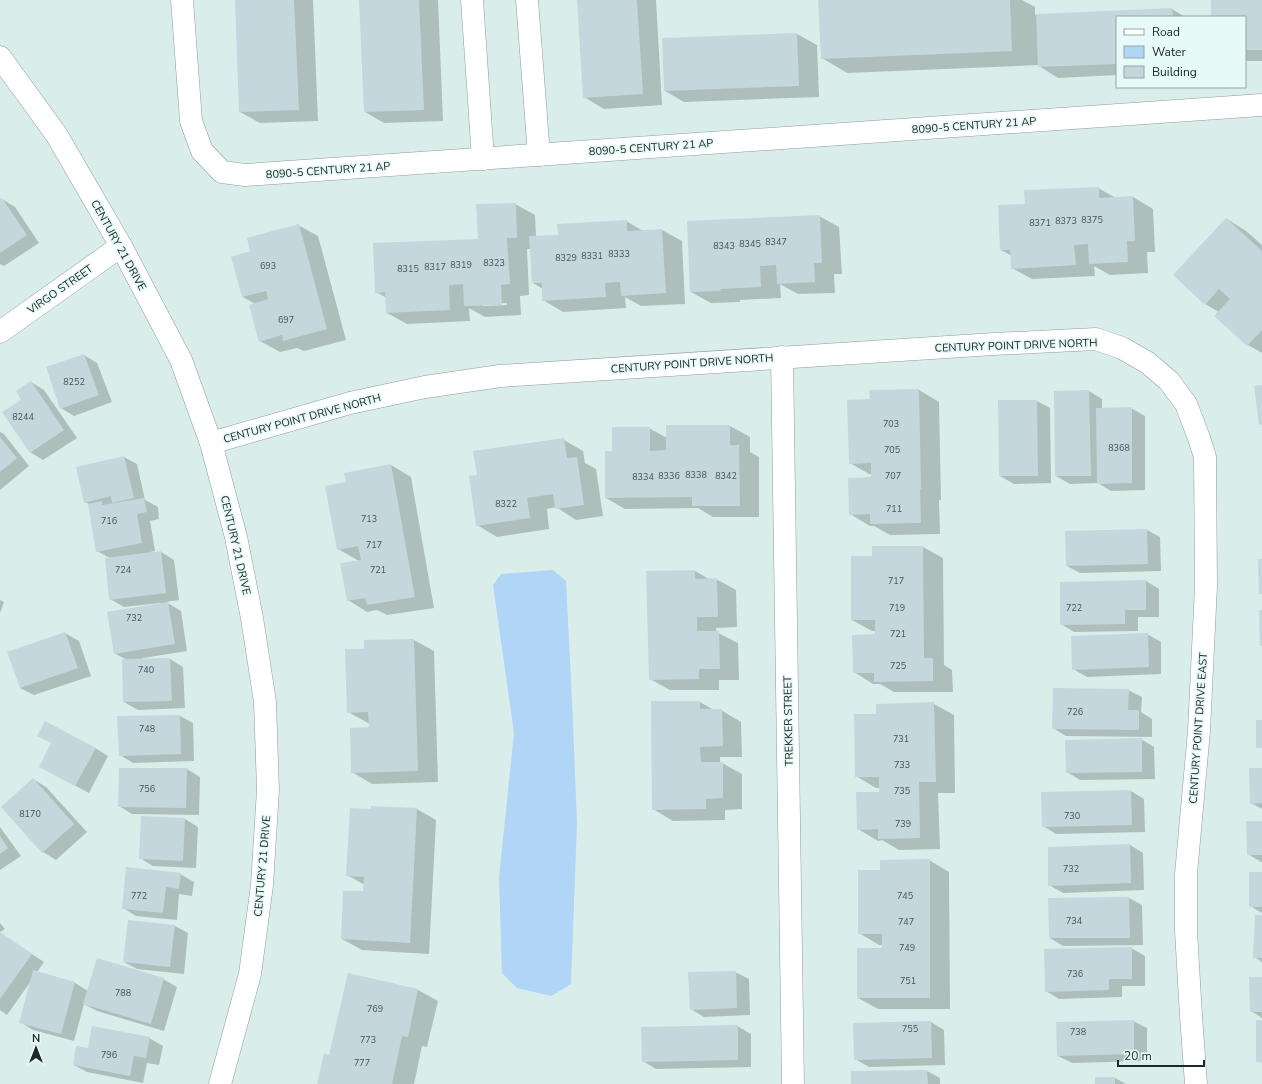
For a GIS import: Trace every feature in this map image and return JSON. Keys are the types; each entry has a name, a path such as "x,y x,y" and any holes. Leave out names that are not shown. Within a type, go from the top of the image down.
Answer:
{"street":[{"name":"8090-5 CENTURY 21 AP","path":"182,0 191,121 202,151 222,172 245,175 1262,105"},
{"path":"472,0 483,159"},
{"path":"527,0 539,155"},
{"name":"CENTURY 21 DRIVE","path":"0,57 56,134 121,246 181,360 211,443 236,537 252,618 265,702 268,790 262,885 250,974 220,1084"},
{"name":"VIRGO STREET","path":"0,332 121,246"},
{"name":"CENTURY POINT DRIVE NORTH","path":"211,443 350,403 426,387 500,376 782,357 1096,339 1122,348 1148,362 1169,381"},
{"name":"TREKKER STREET","path":"782,357 793,1084"},
{"name":"CENTURY POINT DRIVE EAST","path":"1169,381 1186,404 1199,438 1204,458 1206,586 1199,730 1186,874 1186,931 1190,1016 1196,1084"}],"water":[{"path":"553,570 566,581 577,823 571,984 551,996 517,988 502,973 499,877 514,733 493,585 501,574"}],"building":[{"path":"235,0 294,0 299,110 239,112"},
{"path":"359,0 419,0 424,110 364,112"},
{"path":"577,0 637,0 643,94 583,98"},
{"path":"818,0 1010,0 1012,51 821,59"},
{"path":"1211,0 1262,0 1262,50 1246,50 1246,16 1211,16"},
{"path":"1172,8 1173,16 1116,16 1116,64 1038,67 1036,14"},
{"path":"797,33 799,86 664,91 662,38"},
{"path":"1099,187 1099,198 1133,196 1135,241 1127,241 1128,262 1089,264 1088,244 1074,245 1076,265 1011,269 1010,250 1000,250 998,205 1025,204 1024,190"},
{"path":"2,198 27,235 0,253 0,199"},
{"path":"516,203 517,238 507,238 510,284 501,285 502,305 464,306 463,284 449,285 450,310 386,313 385,292 375,293 373,243 478,239 476,204"},
{"path":"820,215 822,263 814,263 815,282 777,284 776,265 760,266 761,287 690,292 687,221"},
{"path":"1226,218 1262,251 1262,330 1247,346 1214,316 1230,299 1219,289 1205,305 1173,275"},
{"path":"627,220 627,231 662,229 666,293 621,296 620,282 605,283 606,297 542,301 542,283 532,283 529,236 558,235 557,224"},
{"path":"299,224 327,329 283,341 282,335 259,342 249,305 268,299 266,291 242,297 231,257 250,251 247,238"},
{"path":"84,354 99,395 60,409 46,367"},
{"path":"31,381 64,430 30,453 2,412 21,400 16,391"},
{"path":"1262,385 1262,425 1259,425 1254,386"},
{"path":"919,389 921,523 870,524 870,514 849,515 848,478 871,477 871,463 849,464 847,400 870,399 869,390"},
{"path":"1089,390 1091,476 1055,476 1054,391"},
{"path":"998,400 1037,400 1038,476 999,476"},
{"path":"1132,407 1132,483 1097,484 1096,408"},
{"path":"666,425 730,425 730,445 739,445 740,506 692,506 692,497 605,498 605,451 612,451 612,427 650,427 650,451 666,450"},
{"path":"0,437 17,458 0,472"},
{"path":"564,438 567,458 577,457 584,505 555,509 553,494 527,498 530,518 476,526 469,476 477,475 473,451"},
{"path":"124,456 134,498 112,503 111,496 84,503 76,467"},
{"path":"391,464 415,597 367,605 365,598 347,601 340,563 361,560 358,546 337,550 325,486 346,482 344,473"},
{"path":"144,498 147,512 137,514 142,543 96,552 88,504 102,501 102,505"},
{"path":"1147,529 1148,564 1066,566 1065,531"},
{"path":"872,546 923,546 924,658 933,658 933,681 874,682 874,673 853,673 852,635 875,634 875,620 851,620 851,556 872,556"},
{"path":"161,551 166,593 109,600 105,558"},
{"path":"1258,559 1262,559 1262,594 1259,594"},
{"path":"695,570 695,579 717,578 718,617 697,617 697,631 719,631 720,669 699,669 699,679 649,680 646,571"},
{"path":"1146,580 1146,610 1125,610 1125,624 1060,625 1060,582"},
{"path":"168,602 175,644 114,654 107,612"},
{"path":"1259,610 1262,610 1262,646 1260,646"},
{"path":"65,632 78,668 20,688 7,652"},
{"path":"1148,633 1149,667 1072,670 1071,636"},
{"path":"414,639 418,771 351,773 350,728 369,727 368,712 347,713 345,649 364,649 364,640"},
{"path":"170,658 172,701 123,702 122,659"},
{"path":"1053,688 1129,689 1128,710 1139,710 1139,730 1052,729"},
{"path":"651,701 700,701 700,709 722,709 723,746 700,747 701,762 723,762 723,798 706,799 706,809 652,810"},
{"path":"934,702 936,782 919,782 920,838 878,839 878,829 857,830 856,792 879,792 879,777 855,777 854,714 876,714 876,704"},
{"path":"180,715 181,754 119,756 117,716"},
{"path":"1256,720 1262,720 1262,748 1256,748"},
{"path":"45,721 96,748 75,786 39,767 51,743 37,736"},
{"path":"1142,738 1142,772 1066,773 1065,740"},
{"path":"119,768 187,768 186,808 118,807"},
{"path":"1249,768 1262,768 1262,803 1250,804"},
{"path":"33,778 74,824 42,853 1,807"},
{"path":"1131,790 1132,825 1042,827 1041,792"},
{"path":"371,806 417,808 410,943 341,939 343,891 363,891 364,877 346,876 350,808 371,809"},
{"path":"141,816 185,818 183,861 139,859"},
{"path":"1246,821 1262,821 1262,855 1247,855"},
{"path":"0,836 8,848 0,854"},
{"path":"1130,844 1131,883 1048,886 1048,847"},
{"path":"930,859 930,998 857,998 857,948 882,948 882,934 858,934 858,870 880,870 880,860"},
{"path":"126,867 181,873 179,889 166,887 163,913 122,909"},
{"path":"1249,872 1262,872 1262,907 1249,907"},
{"path":"1129,897 1130,938 1049,938 1048,898"},
{"path":"1255,915 1262,915 1262,958 1253,958"},
{"path":"128,920 175,925 170,967 123,962"},
{"path":"0,932 32,954 0,999"},
{"path":"1132,947 1132,979 1109,979 1109,990 1045,992 1044,949"},
{"path":"97,958 164,978 151,1024 83,1004"},
{"path":"33,970 75,982 61,1034 19,1023"},
{"path":"736,971 737,1008 690,1010 688,972"},
{"path":"348,973 418,989 408,1037 402,1036 392,1084 317,1084 324,1053 329,1055"},
{"path":"1249,977 1262,977 1262,1012 1250,1012"},
{"path":"1134,1020 1134,1054 1057,1056 1056,1022"},
{"path":"1256,1020 1262,1020 1262,1063 1256,1062"},
{"path":"931,1021 932,1058 854,1060 853,1023"},
{"path":"738,1025 738,1060 642,1062 641,1027"},
{"path":"92,1026 150,1037 146,1058 134,1056 130,1076 73,1065 76,1046 88,1048"},
{"path":"927,1070 928,1084 851,1084 851,1071"},
{"path":"1095,1077 1115,1077 1115,1084 1095,1084"}]}
